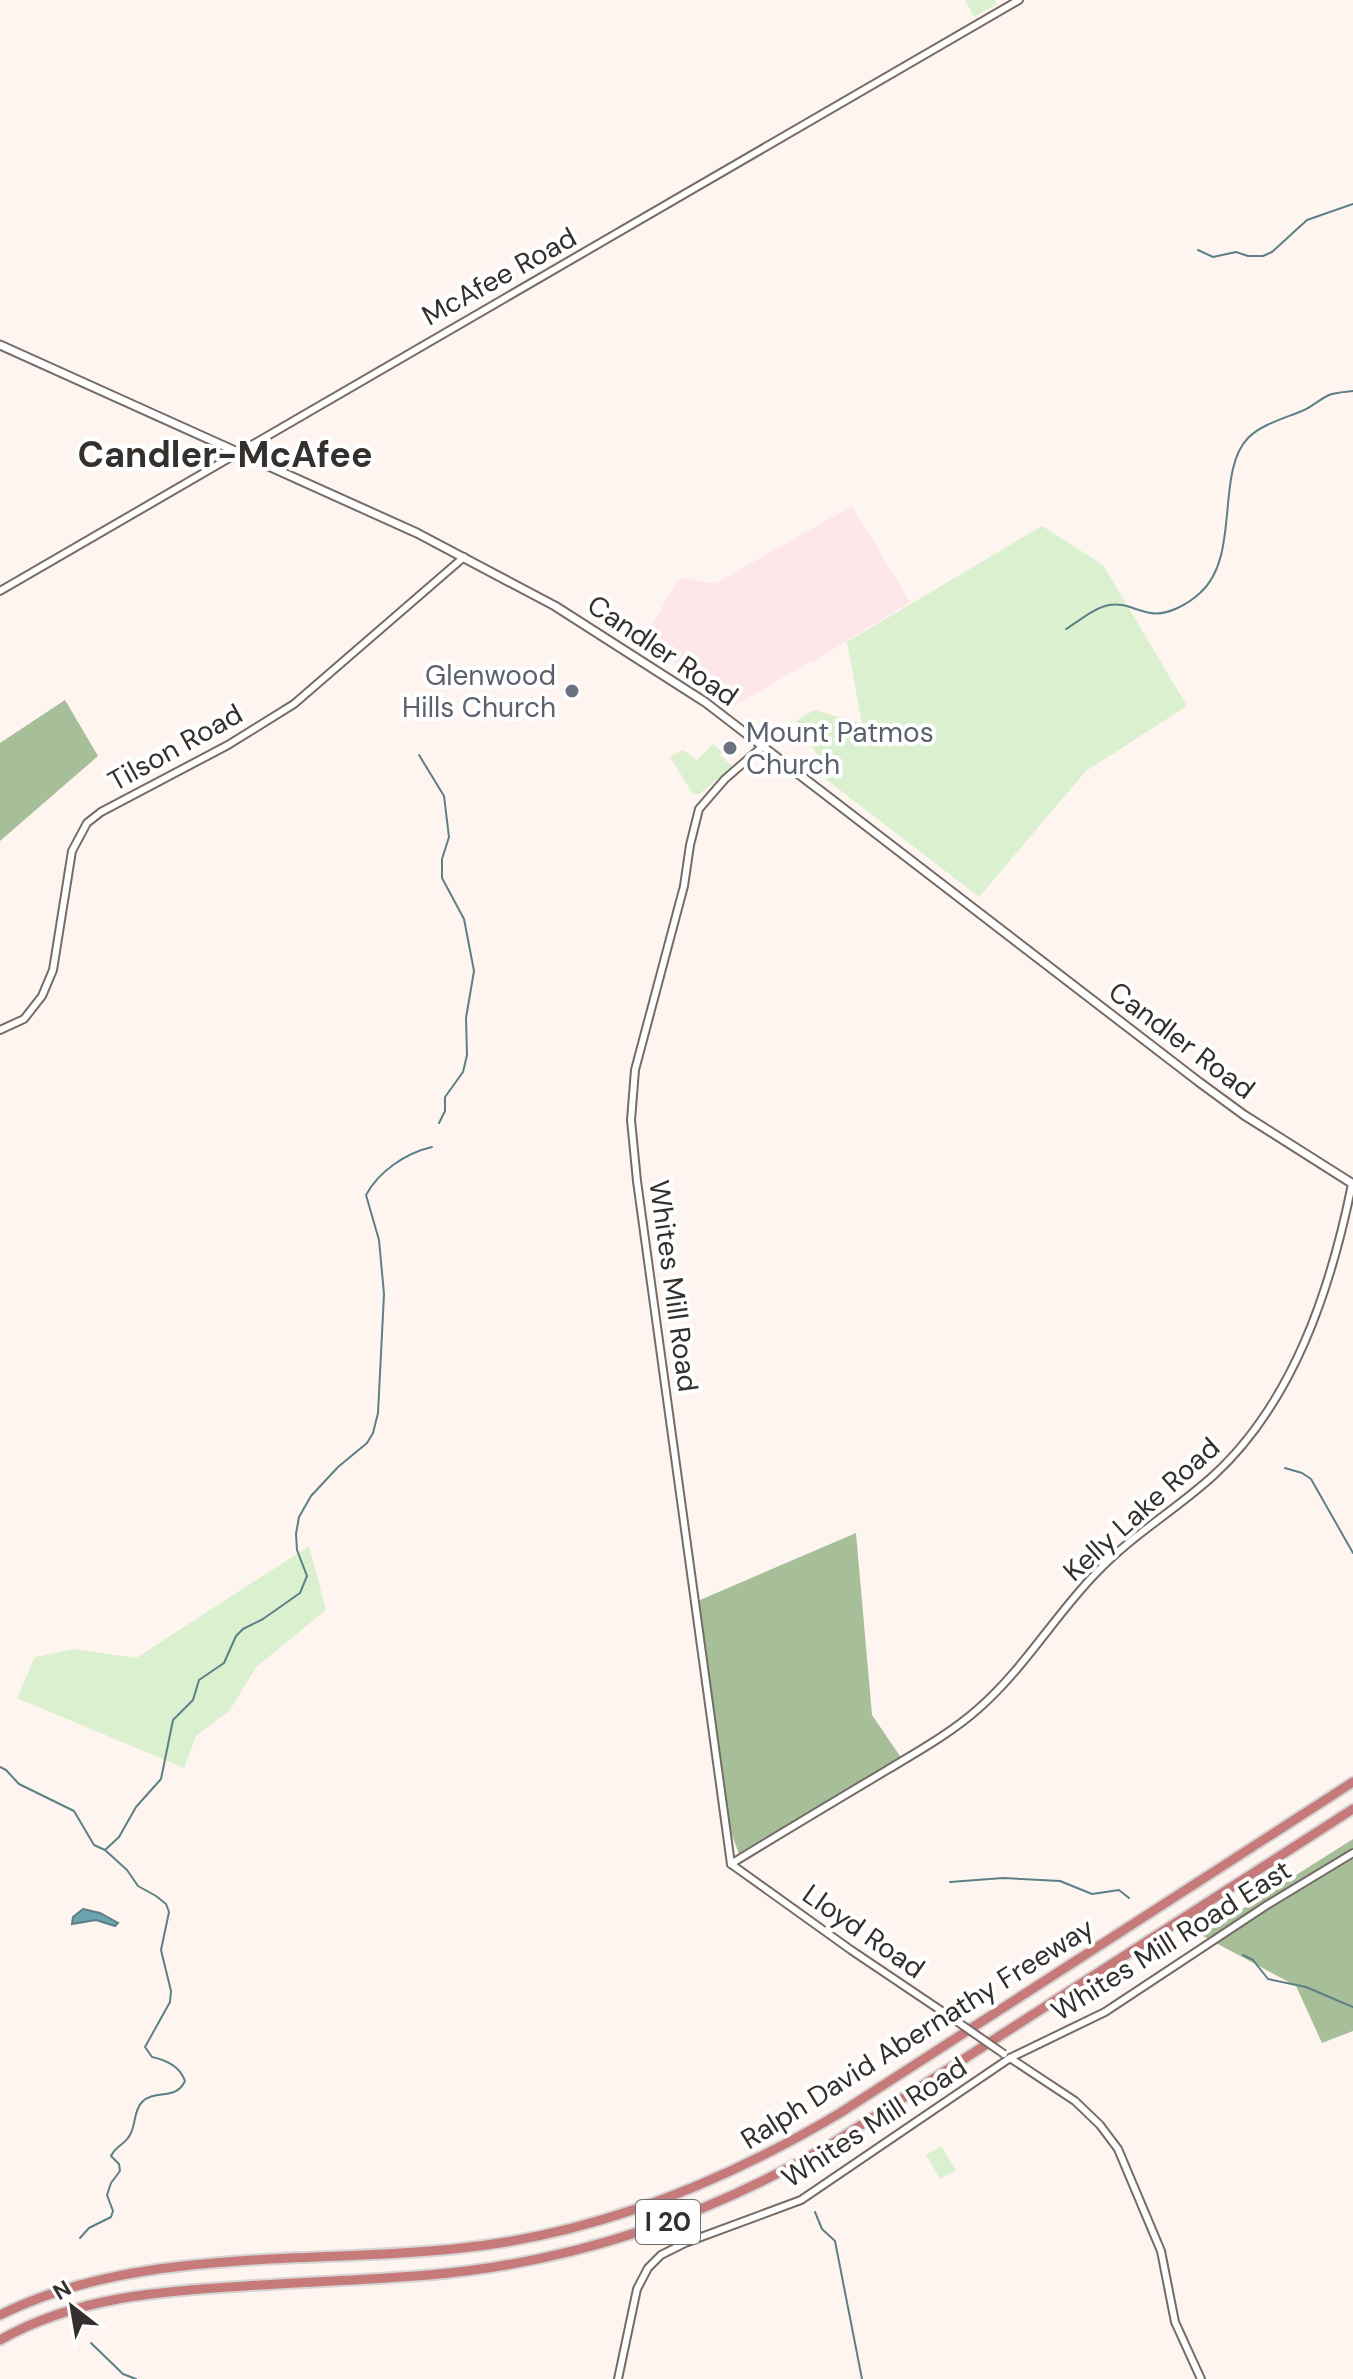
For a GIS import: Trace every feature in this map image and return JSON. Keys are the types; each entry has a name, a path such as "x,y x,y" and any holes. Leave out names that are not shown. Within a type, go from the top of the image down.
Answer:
{"highway":[{"name":"Ralph David Abernathy Freeway","path":"0,2315 54,2292 123,2274 195,2265 398,2254 488,2245 592,2223 689,2190 776,2150 840,2113 1353,1782"},
{"name":"Ralph David Abernathy Freeway","path":"0,2340 57,2315 144,2293 427,2275 495,2267 587,2248 699,2210 779,2174 833,2143 1353,1809"}],"main road":[{"name":"Candler Road","path":"0,345 465,556 599,632 705,702 1244,1115 1352,1184"}],"street":[{"name":"McAfee Road","path":"0,591 1019,0"},
{"name":"Tilson Road","path":"0,1030 24,1019 48,983 53,970 72,851 87,823 228,745 294,704 465,556"},
{"name":"Whites Mill Road","path":"731,1864 637,1181 632,1097 640,1049 684,886 699,809 725,779 763,746"},
{"name":"Kelly Lake Road","path":"731,1864 893,1766 976,1711 1003,1685 1097,1572 1212,1477 1243,1447 1276,1399 1316,1309 1352,1184"},
{"name":"Whites Mill Road East","path":"1007,2056 1105,2012 1267,1905 1353,1853"},
{"name":"Lloyd Road","path":"731,1864 851,1950 1075,2101 1100,2125 1118,2149 1161,2251 1175,2322 1201,2379"},
{"name":"Whites Mill Road","path":"618,2379 637,2289 648,2268 661,2255 801,2200 1007,2056"}],"shaded area":[{"path":"852,506 910,602 735,706 644,639 678,579 718,582"}],"green space":[{"path":"965,0 995,0 997,4 974,17"},
{"path":"1042,526 1103,565 1187,706 1086,771 979,897 806,764 818,756 796,721 814,710 861,723 863,729 847,642"},
{"path":"65,700 98,756 0,841 0,743"},
{"path":"713,744 733,767 699,794 693,794 670,757 683,750 697,760"},
{"path":"856,1533 872,1715 904,1762 739,1854 720,1802 693,1603"},
{"path":"309,1546 326,1610 256,1667 230,1710 196,1736 184,1768 17,1698 35,1657 74,1649 136,1658"},
{"path":"1353,1839 1353,2031 1322,2043 1296,1986 1201,1935"},
{"path":"941,2146 956,2170 940,2179 926,2155"}],"water":[{"path":"83,1909 100,1913 118,1923 115,1926 96,1920 72,1924 73,1917"}],"waterway":[{"path":"1198,250 1213,257 1236,252 1263,256 1272,252 1307,220 1353,204"},
{"path":"1066,629 1109,605 1164,613 1200,593 1212,577 1220,558 1232,472 1238,453 1248,438 1267,425 1306,409 1329,395 1353,391"},
{"path":"419,755 444,796 449,837 442,859 442,878 464,919 474,971 466,1018 467,1055 463,1072 445,1097 445,1111 439,1123"},
{"path":"105,1850 119,1837 136,1807 161,1779 173,1720 193,1700 199,1680 224,1663 236,1636 243,1629 300,1593 307,1576 297,1550 299,1517 311,1496 338,1467 367,1443 378,1413 384,1294 379,1240 366,1195 378,1178 394,1164 432,1147"},
{"path":"1285,1468 1311,1479 1353,1553"},
{"path":"0,1767 19,1784 74,1811 94,1845 105,1850 127,1870 138,1886 166,1904 169,1912 161,1950 171,1991 170,2002 145,2047 152,2057 176,2068 185,2081 176,2091 147,2098 139,2106 131,2134 111,2156 119,2164 120,2171 107,2195 113,2211 111,2217 89,2228 80,2238"},
{"path":"950,1882 1003,1878 1060,1881 1092,1894 1119,1890 1129,1898"},
{"path":"1243,1955 1253,1960 1268,1979 1306,1987 1353,2007"},
{"path":"815,2212 822,2229 835,2241 862,2379"},
{"path":"91,2343 123,2374 136,2379"}],"place":[{"name":"Glenwood Hills Church","path":"572,691"},
{"name":"Mount Patmos Church","path":"730,748"}],"district":[{"name":"Candler-McAfee","path":"225,454"}]}
